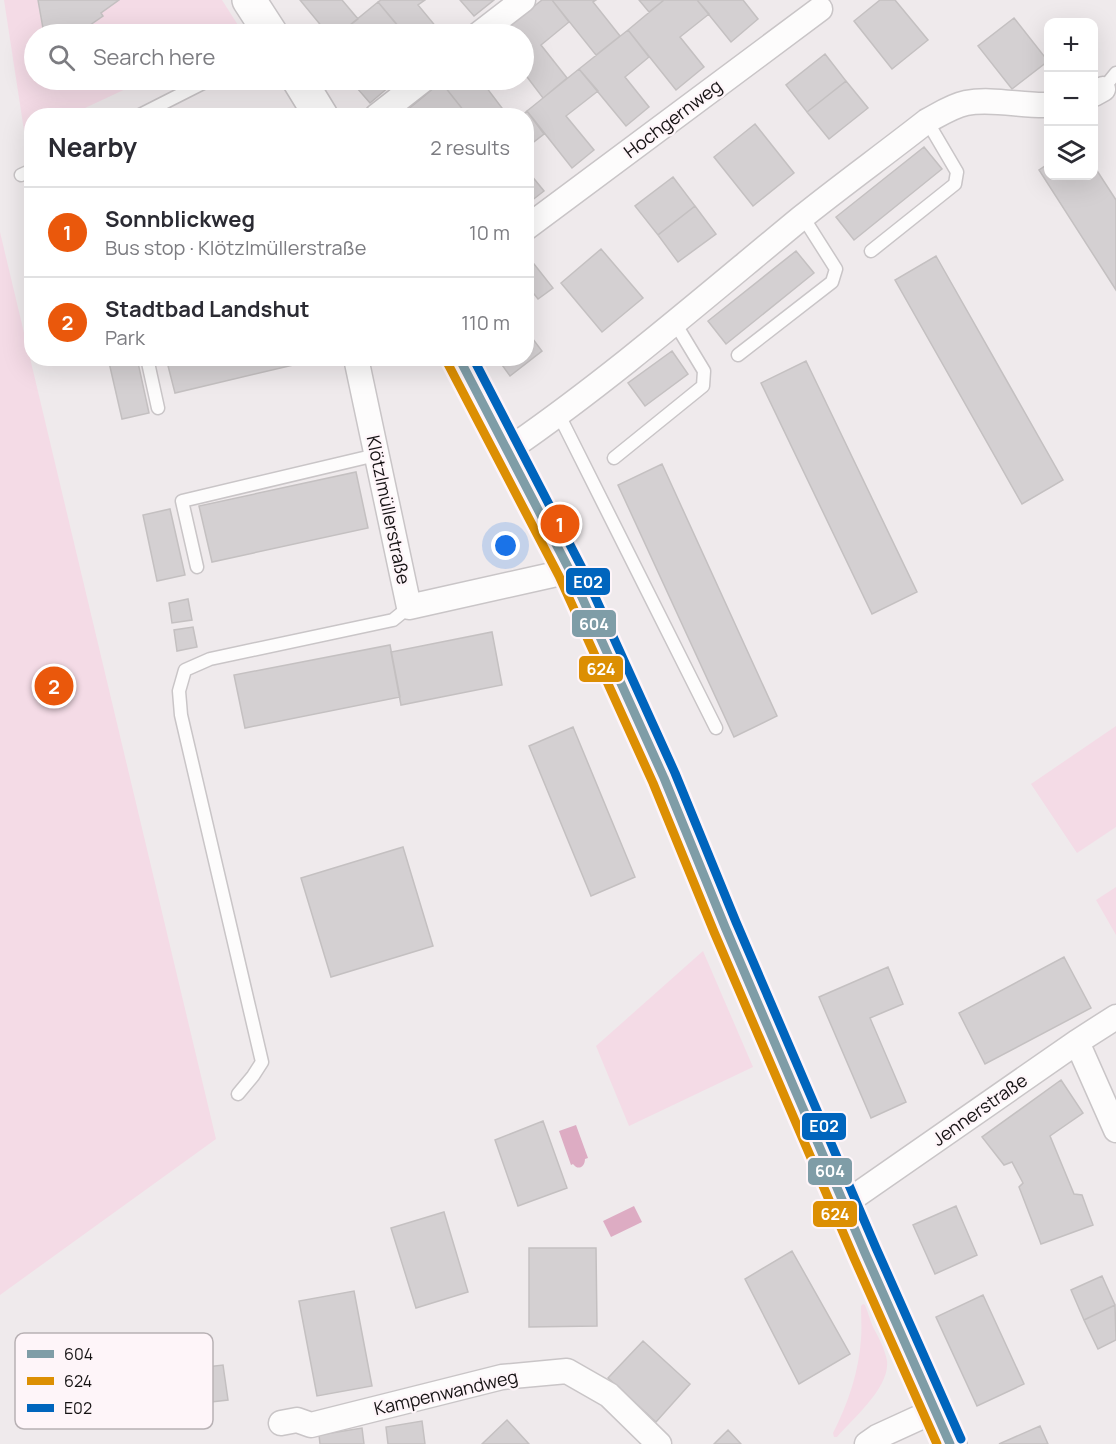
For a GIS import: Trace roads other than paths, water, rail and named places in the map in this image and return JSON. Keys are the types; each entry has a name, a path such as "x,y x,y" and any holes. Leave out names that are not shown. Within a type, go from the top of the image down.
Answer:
{"street":[{"path":"249,0 265,24"},
{"path":"492,24 523,0"},
{"name":"Hochgernweg","path":"534,222 820,9"},
{"path":"305,90 316,108"},
{"path":"387,108 410,90"},
{"path":"508,450 559,415 803,217 927,121 950,108 968,103 1044,105"},
{"name":"Klötzlmüllerstraße","path":"358,366 410,607 570,571"},
{"path":"463,366 570,571 664,778 844,1204 950,1444"},
{"name":"Jennerstraße","path":"844,1204 1116,1017"},
{"path":"1077,1042 1116,1130"},
{"name":"Kampenwandweg","path":"281,1423 297,1420 311,1425 502,1377 567,1371 609,1395 659,1444"},
{"path":"867,1444 877,1437 936,1410"}],"lane":[{"path":"154,108 189,90"},
{"path":"871,251 955,184 957,172 927,121"},
{"path":"738,355 832,282 836,269 803,217"},
{"path":"614,458 703,386 704,371 675,323"},
{"path":"149,366 158,408"},
{"path":"559,415 716,728"},
{"path":"197,567 182,501 376,455"},
{"path":"238,1094 254,1076 262,1062 181,715 179,691 185,670 210,659 393,620 410,607"}],"place":[{"name":"Sonnblickweg","path":"560,524"},
{"name":"Stadtbad Landshut","path":"54,686"}]}
